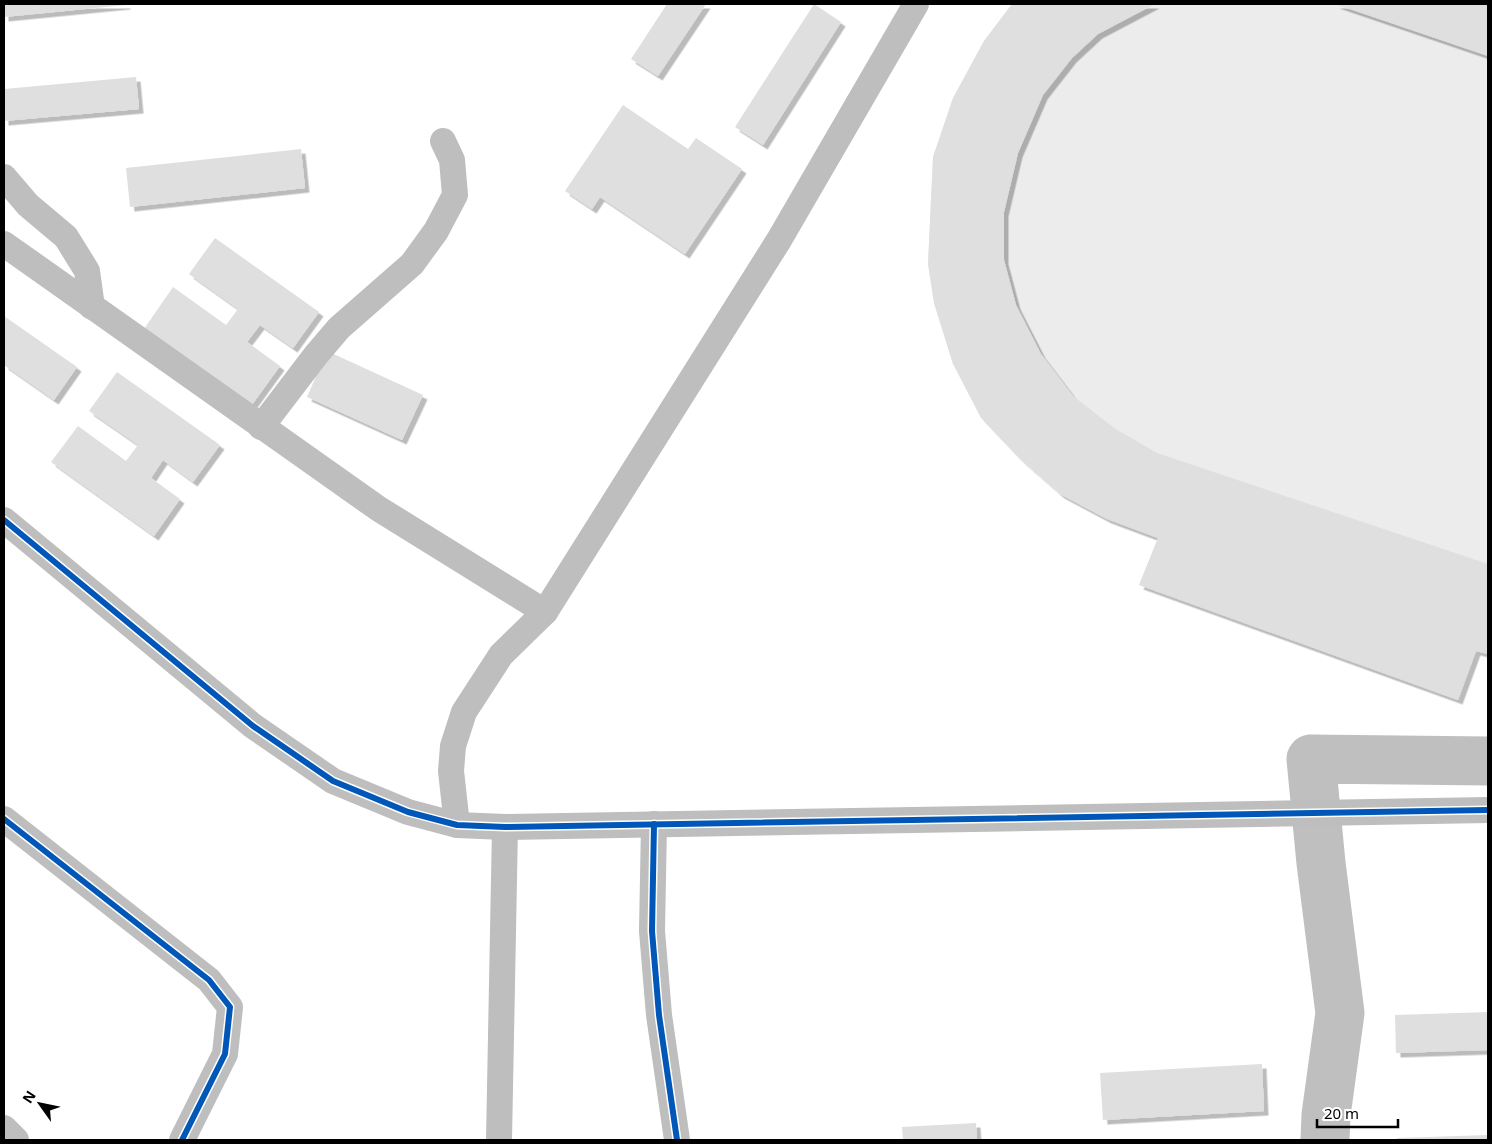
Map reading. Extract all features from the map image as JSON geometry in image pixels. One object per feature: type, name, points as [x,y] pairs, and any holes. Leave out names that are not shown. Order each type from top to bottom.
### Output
[{"type":"street","points":[[457,825],[451,771],[454,746],[464,712],[501,655],[545,612],[779,240],[916,4]]},
{"type":"street","points":[[261,427],[339,328],[412,264],[436,231],[454,195],[452,160],[443,141]]},
{"type":"street","points":[[4,177],[28,205],[66,237],[87,271],[92,307]]},
{"type":"street","points":[[4,244],[379,509],[545,612]]},
{"type":"street","points":[[4,520],[253,726],[333,781],[408,812],[457,825],[505,827],[1488,810]]},
{"type":"street","points":[[4,819],[209,980],[230,1007],[225,1054],[182,1140]]},
{"type":"street","points":[[654,824],[652,931],[659,1015],[677,1140]]},
{"type":"street","points":[[499,1140],[505,827]]},
{"type":"street","points":[[4,1128],[16,1140]]},
{"type":"shaded area","points":[[1012,4],[1488,4],[1488,654],[1476,651],[1458,700],[1139,585],[1158,538],[1107,519],[953,364],[934,303],[928,264],[933,157],[953,98],[984,41]]},
{"type":"building","points":[[4,4],[126,4],[126,5],[4,17]]},
{"type":"building","points":[[667,4],[706,4],[658,76],[631,59]]},
{"type":"building","points":[[814,4],[841,22],[763,145],[735,127]]},
{"type":"building","points":[[1012,4],[1155,4],[1098,34],[1072,58],[1043,95],[1018,153],[1004,212],[1004,260],[1016,305],[1041,354],[1073,396],[1114,428],[1157,453],[1488,564],[1488,654],[1476,651],[1458,700],[1139,585],[1158,538],[1107,519],[1060,494],[1019,458],[981,418],[953,364],[934,303],[928,264],[933,157],[953,98],[984,41]]},
{"type":"building","points":[[1335,4],[1488,4],[1488,56]]},
{"type":"building","points":[[136,77],[139,109],[4,121],[4,89]]},
{"type":"building","points":[[623,105],[688,149],[696,138],[742,169],[685,254],[600,197],[592,209],[565,191]]},
{"type":"building","points":[[301,149],[305,188],[130,207],[126,168]]},
{"type":"building","points":[[215,238],[319,312],[293,348],[260,325],[247,342],[280,366],[251,406],[144,329],[173,287],[226,325],[238,309],[189,274]]},
{"type":"building","points":[[4,316],[77,367],[54,400],[4,365]]},
{"type":"building","points":[[327,351],[423,395],[402,440],[307,397]]},
{"type":"building","points":[[117,372],[220,445],[193,482],[163,460],[151,478],[180,499],[154,536],[51,462],[78,426],[126,461],[138,445],[89,411]]},
{"type":"building","points":[[1488,1012],[1488,1050],[1396,1053],[1395,1015]]},
{"type":"building","points":[[1262,1064],[1264,1111],[1103,1120],[1100,1073]]},
{"type":"building","points":[[976,1123],[977,1140],[903,1140],[902,1127]]},
{"type":"building","points":[[1488,1135],[1488,1140],[1397,1140],[1397,1138]]},
{"type":"waterway","points":[[1325,1140],[1326,1115],[1340,1013],[1321,863],[1311,759],[1488,761]]},
{"type":"cycle path","points":[[4,520],[253,726],[333,781],[408,812],[457,825],[505,827],[1488,810]]},
{"type":"cycle path","points":[[4,819],[209,980],[230,1007],[225,1054],[182,1140]]},
{"type":"cycle path","points":[[654,824],[652,931],[659,1015],[677,1140]]}]
